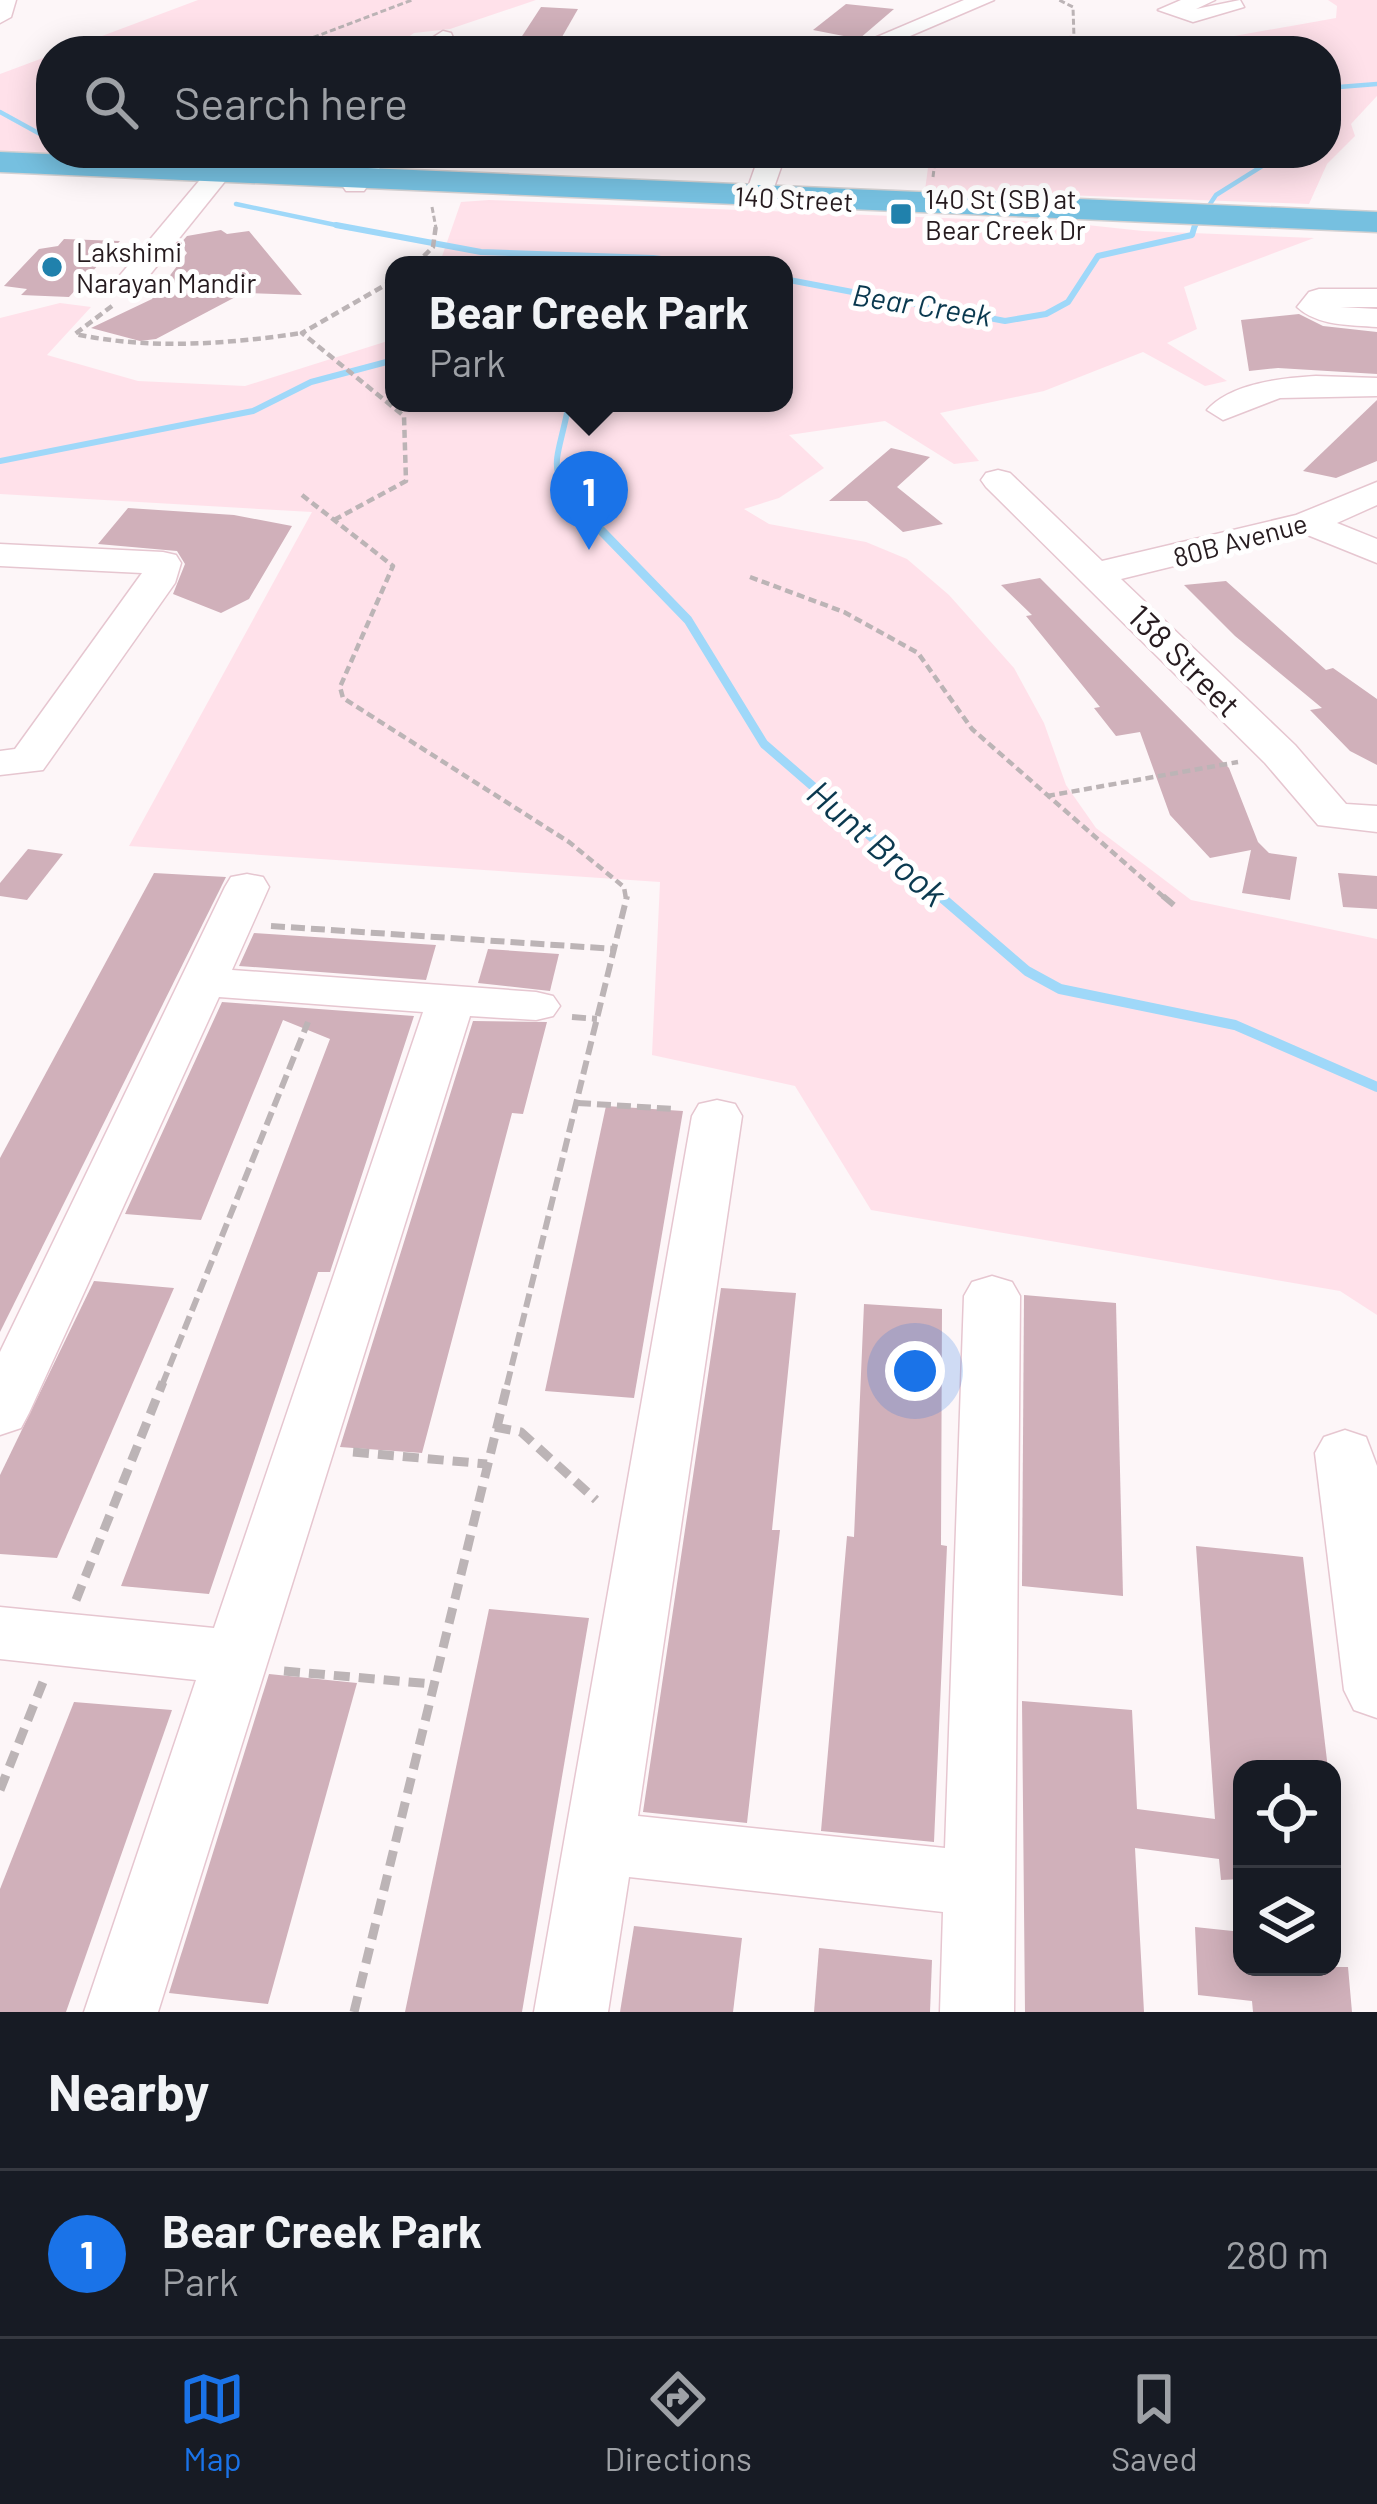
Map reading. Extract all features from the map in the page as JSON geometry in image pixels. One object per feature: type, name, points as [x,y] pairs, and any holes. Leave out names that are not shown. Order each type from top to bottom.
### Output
[{"type":"main road","name":"140 Street","points":[[0,162],[36,163]]},
{"type":"main road","name":"140 Street","points":[[218,168],[364,172],[538,193],[570,189],[1377,222]]},
{"type":"main road","name":"140 Street","points":[[0,171],[213,180],[364,172]]},
{"type":"street","points":[[0,17],[5,0]]},
{"type":"street","points":[[892,36],[983,0]]},
{"type":"street","points":[[1204,0],[1169,10],[1193,16],[1234,6],[1220,0]]},
{"type":"street","points":[[915,3],[958,9]]},
{"type":"street","points":[[758,196],[768,168]]},
{"type":"street","points":[[126,286],[213,180]]},
{"type":"street","points":[[1377,298],[1319,298],[1312,307],[1340,316],[1377,318]]},
{"type":"street","points":[[1223,410],[1258,391],[1319,385],[1377,387]]},
{"type":"street","name":"138 Street","points":[[998,480],[1099,573],[1280,754],[1333,816],[1377,819]]},
{"type":"street","name":"80B Avenue","points":[[1099,573],[1308,523],[1377,492]]},
{"type":"street","points":[[1308,523],[1377,552]]},
{"type":"street","points":[[0,555],[163,563],[157,583],[28,761],[0,763]]},
{"type":"street","points":[[0,1413],[203,982],[259,907]]},
{"type":"street","points":[[203,982],[536,1006]]},
{"type":"street","points":[[122,2012],[255,1664],[452,1000]]},
{"type":"street","points":[[572,2012],[707,1113]]},
{"type":"street","points":[[977,2012],[992,1296]]},
{"type":"street","points":[[1345,1453],[1377,1690]]},
{"type":"street","points":[[26,1647],[255,1664]]},
{"type":"street","points":[[598,1843],[981,1884]]},
{"type":"path","points":[[317,36],[412,0]]},
{"type":"path","points":[[1059,0],[1073,7],[1075,36]]},
{"type":"path","points":[[427,256],[439,232],[429,196]]},
{"type":"path","points":[[126,286],[132,294],[91,318],[75,334],[106,340],[235,343],[302,333],[385,285]]},
{"type":"path","points":[[302,333],[385,401]]},
{"type":"path","points":[[334,520],[406,481],[404,416],[399,412]]},
{"type":"path","points":[[302,495],[393,566],[340,687],[343,698],[568,842],[625,887],[615,949],[354,2012]]},
{"type":"path","points":[[750,578],[844,612],[918,652],[972,729],[1175,907]]},
{"type":"path","points":[[1047,796],[1250,760]]},
{"type":"path","points":[[259,907],[615,949]]},
{"type":"path","points":[[70,1615],[316,1002]]},
{"type":"path","points":[[577,1103],[707,1113]]},
{"type":"path","points":[[495,1427],[521,1432],[596,1500]]},
{"type":"path","points":[[346,1452],[487,1464]]},
{"type":"path","points":[[0,1790],[26,1647]]},
{"type":"path","points":[[255,1664],[434,1684]]},
{"type":"shaded area","points":[[198,0],[536,0],[450,29],[410,36],[102,36]]},
{"type":"shaded area","points":[[1328,0],[1377,0],[1377,96],[1351,124],[1355,136],[1341,150],[1341,36],[1234,36],[1336,18],[1337,6]]},
{"type":"shaded area","points":[[36,61],[36,154],[0,153],[0,74]]},
{"type":"shaded area","points":[[928,168],[1325,168],[1309,204],[925,190]]},
{"type":"shaded area","points":[[461,202],[1068,223],[1314,238],[1184,287],[1197,329],[1167,343],[1227,381],[1205,386],[1143,352],[1044,391],[940,413],[979,461],[954,464],[885,421],[789,435],[824,468],[779,498],[744,509],[769,524],[866,542],[907,559],[949,595],[1014,668],[1044,723],[1066,785],[1096,828],[1191,900],[1377,939],[1377,1315],[1340,1291],[871,1210],[795,1086],[652,1055],[660,882],[129,846],[312,512],[0,494],[0,318],[60,303],[91,307],[47,355],[138,381],[245,386],[385,342],[385,412],[793,412],[793,256],[442,256]]},
{"type":"building","points":[[846,4],[894,9],[862,36],[813,30]]},
{"type":"building","points":[[541,7],[578,9],[563,36],[522,36]]},
{"type":"building","points":[[221,230],[227,234],[249,231],[302,295],[243,293],[156,339],[140,341],[91,328],[152,299],[187,253],[180,244],[187,236]]},
{"type":"building","name":"Lakshimi Narayan Mandir","points":[[64,239],[120,241],[69,297],[21,295],[27,289],[4,286],[39,249],[58,246]]},
{"type":"building","points":[[1299,314],[1323,326],[1377,332],[1377,374],[1278,368],[1249,371],[1241,320]]},
{"type":"building","points":[[1377,400],[1377,461],[1336,478],[1303,471]]},
{"type":"building","points":[[891,448],[930,457],[897,487],[943,524],[903,532],[867,501],[829,501]]},
{"type":"building","points":[[128,508],[234,515],[292,526],[249,599],[221,613],[173,594],[185,564],[177,551],[98,544]]},
{"type":"building","points":[[1040,578],[1229,768],[1258,842],[1269,853],[1297,857],[1290,900],[1242,893],[1251,850],[1210,858],[1170,815],[1140,732],[1116,736],[1094,708],[1100,707],[1026,616],[1032,615],[1001,585]]},
{"type":"building","points":[[1226,581],[1326,670],[1333,668],[1377,699],[1377,765],[1350,751],[1310,710],[1322,708],[1235,636],[1184,585]]},
{"type":"building","points":[[28,849],[63,854],[27,900],[0,896],[0,883]]},
{"type":"building","points":[[154,873],[226,877],[0,1332],[0,1158]]},
{"type":"building","points":[[1338,873],[1377,876],[1377,909],[1343,907]]},
{"type":"building","points":[[254,933],[436,945],[426,980],[239,966]]},
{"type":"building","points":[[488,949],[559,954],[550,991],[478,983]]},
{"type":"building","points":[[222,1002],[414,1016],[330,1272],[318,1272],[209,1594],[121,1586],[330,1039],[283,1020],[201,1220],[125,1214]]},
{"type":"building","points":[[473,1021],[547,1022],[523,1114],[512,1113],[422,1453],[340,1447]]},
{"type":"building","points":[[606,1106],[683,1111],[634,1398],[545,1391]]},
{"type":"building","points":[[94,1281],[174,1288],[57,1558],[0,1554],[0,1475]]},
{"type":"building","points":[[721,1288],[796,1293],[772,1530],[780,1530],[747,1823],[643,1812]]},
{"type":"building","points":[[1024,1295],[1116,1303],[1123,1596],[1022,1586]]},
{"type":"building","points":[[864,1304],[942,1309],[941,1545],[947,1546],[934,1842],[821,1831],[847,1536],[854,1537]]},
{"type":"building","points":[[1196,1546],[1303,1557],[1327,1760],[1233,1760],[1233,1879],[1221,1880],[1219,1859],[1135,1848],[1144,2012],[1025,2012],[1022,1701],[1132,1710],[1137,1809],[1215,1819]]},
{"type":"building","points":[[489,1609],[589,1618],[522,2012],[405,2012]]},
{"type":"building","points":[[269,1674],[357,1683],[268,2004],[169,1993]]},
{"type":"building","points":[[74,1702],[172,1710],[66,2012],[0,2012],[0,1889]]},
{"type":"building","points":[[634,1926],[742,1938],[733,2012],[620,2012]]},
{"type":"building","points":[[1195,1927],[1233,1931],[1233,1976],[1341,1976],[1341,1967],[1348,1967],[1352,2012],[1253,2012],[1252,2001],[1198,1995]]},
{"type":"building","points":[[819,1948],[932,1960],[930,2012],[814,2012]]},
{"type":"waterway","name":"Bear Creek","points":[[1341,87],[1377,84]]},
{"type":"waterway","points":[[0,112],[36,132]]},
{"type":"waterway","name":"Bear Creek","points":[[1194,228],[1216,195],[1259,168]]},
{"type":"waterway","points":[[236,204],[350,228]]},
{"type":"waterway","points":[[336,225],[481,252],[596,256]]},
{"type":"waterway","name":"Bear Creek","points":[[793,281],[1005,321],[1046,314],[1068,302],[1098,256],[1192,235],[1194,228]]},
{"type":"waterway","name":"Bear Creek","points":[[0,461],[253,411],[311,382],[385,362]]},
{"type":"waterway","points":[[567,412],[558,455],[559,478],[592,521]]},
{"type":"waterway","name":"Hunt Brook","points":[[589,518],[688,620],[764,744],[943,899]]},
{"type":"waterway","name":"Hunt Brook","points":[[940,896],[1027,971],[1060,989],[1235,1025],[1377,1087]]},
{"type":"place","name":"140 St (SB) at Bear Creek Dr","points":[[901,214]]},
{"type":"place","name":"Lakshimi Narayan Mandir","points":[[52,267]]},
{"type":"place","name":"Bear Creek Park","points":[[589,550]]}]
